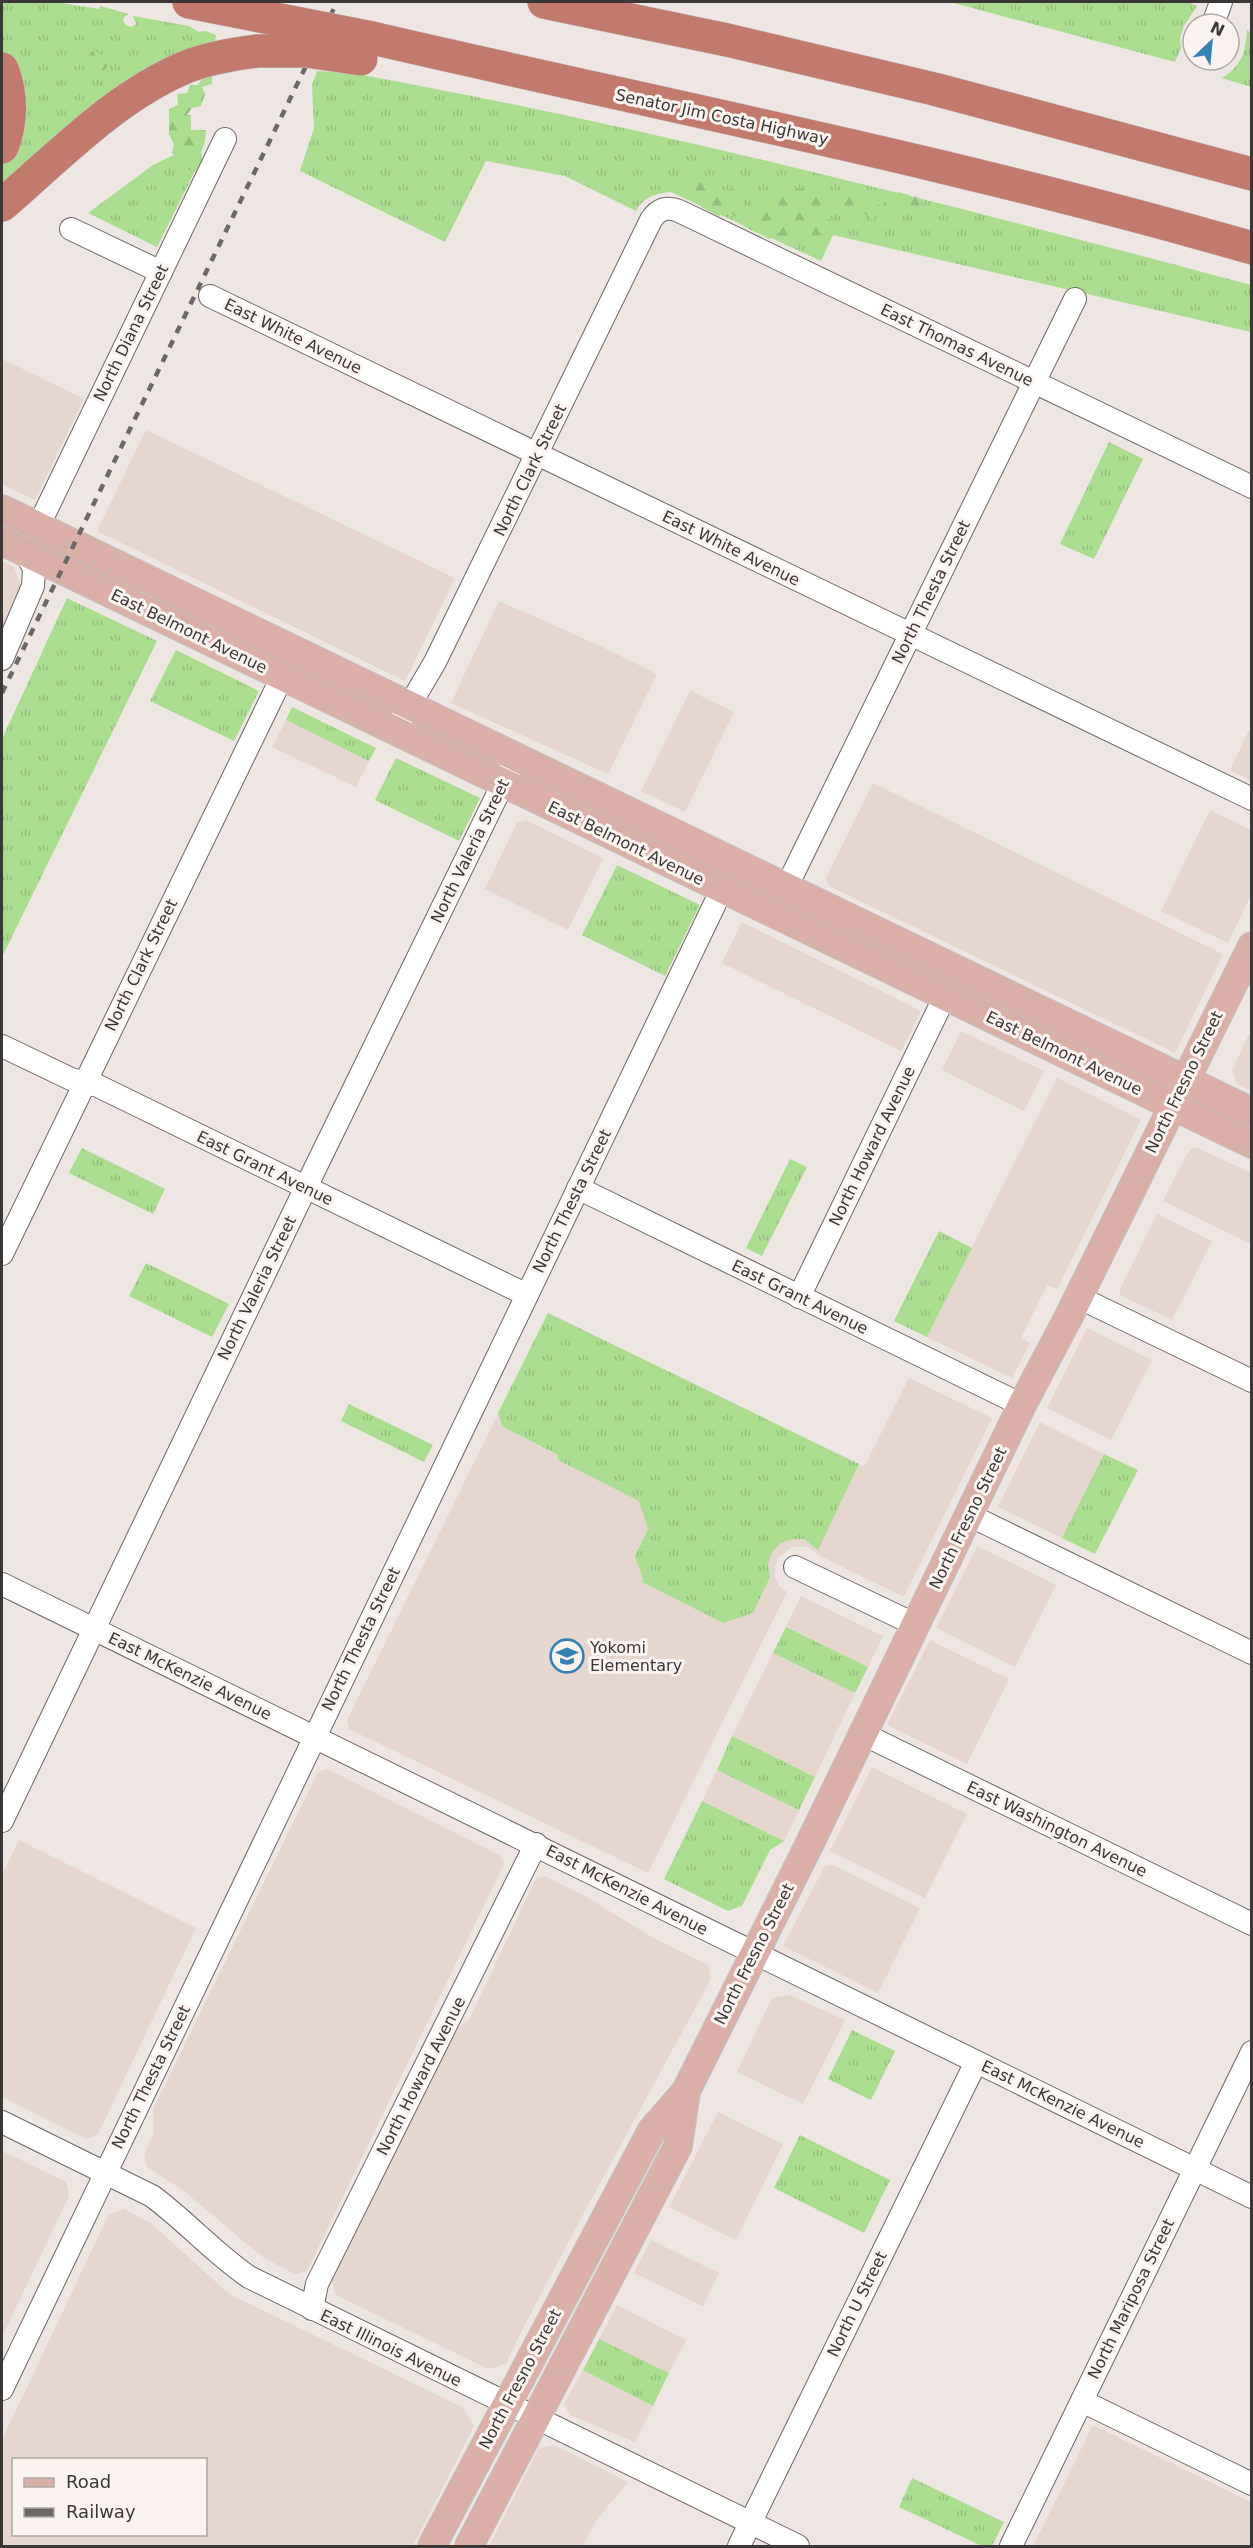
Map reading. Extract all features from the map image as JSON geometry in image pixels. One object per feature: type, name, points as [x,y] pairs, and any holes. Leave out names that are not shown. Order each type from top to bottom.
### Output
[{"type":"highway","name":"Senator Jim Costa Highway","points":[[189,2],[270,18],[367,49],[622,95],[930,162],[1139,215],[1251,248]]},
{"type":"highway","points":[[544,2],[727,40],[934,89],[1251,174]]},
{"type":"highway","points":[[2,205],[108,115],[164,77],[207,60],[258,51],[367,49]]},
{"type":"highway","points":[[2,69],[10,107],[9,125],[2,147]]},
{"type":"main road","name":"East Belmont Avenue","points":[[2,509],[1251,1112]]},
{"type":"main road","points":[[2,524],[29,535],[34,533],[38,527]]},
{"type":"main road","name":"East Belmont Avenue","points":[[13,546],[1251,1144]]},
{"type":"main road","name":"North Fresno Street","points":[[432,2547],[505,2404],[652,2130],[686,2091],[863,1734],[1022,1404],[1078,1297],[1251,946]]},
{"type":"main road","name":"North Fresno Street","points":[[469,2547],[678,2146],[686,2091]]},
{"type":"street","name":"North Diana Street","points":[[38,527],[225,139]]},
{"type":"street","name":"East Thomas Avenue","points":[[662,209],[671,208],[679,211],[1251,487]]},
{"type":"street","name":"North Clark Street","points":[[395,730],[411,706],[538,455],[651,220],[662,209]]},
{"type":"street","points":[[71,229],[160,272]]},
{"type":"street","name":"East White Avenue","points":[[210,296],[1251,799]]},
{"type":"street","name":"North Thesta Street","points":[[787,886],[1076,299]]},
{"type":"street","points":[[2,659],[31,595],[34,568],[13,546]]},
{"type":"street","name":"North Clark Street","points":[[2,1254],[282,676]]},
{"type":"street","name":"North Valeria Street","points":[[2,1821],[306,1187],[516,757]]},
{"type":"street","name":"North Thesta Street","points":[[2,2389],[722,889]]},
{"type":"street","name":"North Howard Avenue","points":[[799,1297],[945,996]]},
{"type":"street","name":"East Grant Avenue","points":[[2,1046],[71,1079],[98,1086],[527,1295]]},
{"type":"street","name":"East Grant Avenue","points":[[578,1188],[1022,1404]]},
{"type":"street","points":[[1078,1297],[1251,1381]]},
{"type":"street","points":[[969,1515],[1251,1653]]},
{"type":"street","points":[[795,1567],[916,1625]]},
{"type":"street","name":"East McKenzie Avenue","points":[[2,1584],[536,1844],[754,1954],[1251,2197]]},
{"type":"street","name":"East Washington Avenue","points":[[863,1734],[1251,1924]]},
{"type":"street","name":"North Howard Avenue","points":[[312,2309],[317,2284],[536,1844]]},
{"type":"street","name":"North Mariposa Street","points":[[1011,2547],[1251,2052]]},
{"type":"street","name":"North U Street","points":[[739,2547],[976,2062]]},
{"type":"street","name":"East Illinois Avenue","points":[[2,2122],[161,2202],[226,2261],[249,2277],[798,2547]]},
{"type":"street","points":[[1082,2401],[1251,2484]]},
{"type":"shaded area","points":[[2,359],[84,399],[35,500],[2,484]]},
{"type":"shaded area","points":[[146,430],[455,578],[405,681],[97,531]]},
{"type":"shaded area","points":[[2,561],[14,567],[21,587],[2,630]]},
{"type":"shaded area","points":[[499,601],[657,674],[608,774],[451,703]]},
{"type":"shaded area","points":[[690,691],[734,712],[685,812],[641,791]]},
{"type":"shaded area","points":[[286,720],[369,761],[356,787],[272,747]]},
{"type":"shaded area","points":[[1251,726],[1251,781],[1230,770]]},
{"type":"shaded area","points":[[873,783],[1223,954],[1175,1053],[829,886],[826,878]]},
{"type":"shaded area","points":[[1210,810],[1251,830],[1251,895],[1228,943],[1161,911]]},
{"type":"shaded area","points":[[526,820],[603,858],[568,930],[485,889],[517,823]]},
{"type":"shaded area","points":[[742,922],[921,1011],[901,1051],[722,963]]},
{"type":"shaded area","points":[[1251,1030],[1252,1091],[1237,1084],[1232,1070]]},
{"type":"shaded area","points":[[961,1031],[1044,1071],[1024,1111],[942,1070]]},
{"type":"shaded area","points":[[1057,1078],[1141,1120],[1057,1289],[1047,1285],[1021,1338],[1030,1343],[1012,1378],[927,1337]]},
{"type":"shaded area","points":[[1193,1148],[1198,1148],[1251,1173],[1251,1244],[1163,1201],[1187,1154]]},
{"type":"shaded area","points":[[1157,1214],[1212,1241],[1172,1320],[1120,1295],[1120,1289]]},
{"type":"shaded area","name":"Yokomi Elementary","points":[[548,1313],[864,1467],[909,1378],[992,1418],[904,1597],[822,1557],[808,1547],[792,1547],[778,1558],[775,1577],[779,1586],[787,1592],[648,1873],[349,1729],[347,1720]]},
{"type":"shaded area","points":[[1087,1328],[1152,1360],[1111,1440],[1047,1408]]},
{"type":"shaded area","points":[[1040,1422],[1104,1454],[1062,1538],[998,1507]]},
{"type":"shaded area","points":[[977,1546],[1056,1585],[1015,1667],[936,1628]]},
{"type":"shaded area","points":[[801,1596],[883,1636],[868,1667],[786,1627]]},
{"type":"shaded area","points":[[930,1640],[1009,1679],[967,1764],[887,1725]]},
{"type":"shaded area","points":[[773,1653],[855,1693],[815,1777],[732,1736]]},
{"type":"shaded area","points":[[872,1767],[967,1814],[925,1898],[830,1851]]},
{"type":"shaded area","points":[[327,1769],[501,1856],[504,1864],[307,2271],[295,2274],[264,2258],[184,2191],[147,2167],[144,2156],[154,2132],[153,2109],[318,1772]]},
{"type":"shaded area","points":[[717,1770],[799,1810],[784,1841],[702,1801]]},
{"type":"shaded area","points":[[19,1840],[196,1928],[98,2134],[86,2139],[2,2097],[2,1875]]},
{"type":"shaded area","points":[[833,1865],[920,1908],[878,1993],[783,1946],[825,1866]]},
{"type":"shaded area","points":[[544,1876],[585,1896],[650,1936],[708,1965],[711,1979],[579,2222],[506,2364],[488,2369],[336,2295],[332,2281],[453,2031],[469,2020],[536,1878]]},
{"type":"shaded area","points":[[789,1995],[845,2020],[803,2104],[737,2072],[772,1998]]},
{"type":"shaded area","points":[[718,2112],[783,2144],[736,2240],[669,2207]]},
{"type":"shaded area","points":[[2,2151],[66,2182],[69,2196],[2,2337]]},
{"type":"shaded area","points":[[124,2209],[151,2223],[229,2294],[462,2407],[474,2426],[413,2546],[2,2546],[2,2440],[109,2214]]},
{"type":"shaded area","points":[[651,2240],[719,2273],[703,2306],[634,2273]]},
{"type":"shaded area","points":[[617,2305],[686,2340],[669,2373],[599,2339]]},
{"type":"shaded area","points":[[583,2370],[653,2406],[635,2442],[570,2415],[564,2404]]},
{"type":"shaded area","points":[[1093,2425],[1251,2502],[1251,2546],[1033,2546]]},
{"type":"shaded area","points":[[554,2445],[628,2482],[595,2522],[583,2546],[489,2546],[539,2448]]},
{"type":"green space","points":[[2,2],[55,2],[99,9],[100,6],[129,14],[124,17],[123,21],[127,26],[132,27],[136,24],[133,16],[189,26],[199,32],[206,31],[216,35],[215,46],[160,64],[159,61],[157,65],[2,189],[2,165],[10,144],[5,59],[2,52]]},
{"type":"green space","points":[[950,2],[1188,2],[1197,6],[1193,12],[1181,12],[1181,48],[1175,62]]},
{"type":"green space","points":[[1247,30],[1251,33],[1251,87],[1222,78],[1229,72],[1241,72],[1241,58]]},
{"type":"green space","points":[[91,52],[102,55],[105,60],[107,66],[102,74],[91,68],[87,60]]},
{"type":"green space","points":[[317,71],[351,73],[691,143],[915,197],[1251,285],[1251,332],[833,235],[821,261],[671,192],[651,197],[642,202],[636,211],[565,176],[486,161],[445,242],[300,171],[314,128],[312,85]]},
{"type":"green space","points":[[205,74],[212,77],[212,84],[202,87],[205,94],[201,106],[192,108],[187,115],[191,115],[191,130],[206,130],[201,164],[194,173],[183,166],[172,152],[174,145],[169,134],[169,109],[178,105],[177,94],[187,93],[190,85],[198,85]]},
{"type":"green space","points":[[174,155],[183,166],[194,173],[157,247],[88,213],[153,165]]},
{"type":"green space","points":[[703,173],[705,177],[716,176],[722,192],[735,189],[736,194],[743,195],[745,207],[766,213],[768,209],[765,202],[771,194],[782,192],[789,196],[792,189],[804,188],[808,192],[816,185],[827,189],[833,197],[843,198],[850,193],[861,195],[867,206],[877,204],[883,207],[887,193],[893,195],[898,192],[909,195],[910,199],[916,196],[921,201],[917,208],[903,203],[900,213],[891,215],[889,210],[884,213],[887,217],[881,218],[876,214],[871,220],[864,213],[861,219],[851,224],[845,221],[836,207],[831,213],[818,211],[818,219],[825,223],[829,219],[834,222],[834,229],[830,231],[825,229],[817,240],[810,234],[802,236],[795,248],[780,242],[775,224],[770,224],[774,233],[770,239],[745,227],[738,217],[724,212],[718,216],[701,207],[692,193],[683,190],[683,187],[688,184],[686,178],[693,174]]},
{"type":"green space","points":[[1109,442],[1143,459],[1094,559],[1060,544]]},
{"type":"green space","points":[[67,598],[157,641],[2,957],[2,739]]},
{"type":"green space","points":[[176,650],[259,691],[234,741],[150,701]]},
{"type":"green space","points":[[292,707],[376,748],[369,761],[286,720]]},
{"type":"green space","points":[[396,758],[480,798],[459,841],[375,800]]},
{"type":"green space","points":[[617,865],[700,905],[665,976],[582,935]]},
{"type":"green space","points":[[82,1148],[165,1189],[153,1214],[69,1173]]},
{"type":"green space","points":[[790,1159],[807,1167],[762,1256],[746,1248]]},
{"type":"green space","points":[[939,1231],[972,1248],[927,1337],[894,1321]]},
{"type":"green space","points":[[146,1263],[229,1304],[212,1337],[129,1296]]},
{"type":"green space","points":[[548,1313],[859,1464],[818,1550],[804,1539],[792,1539],[781,1543],[772,1552],[768,1564],[770,1577],[753,1613],[723,1623],[642,1582],[635,1556],[648,1529],[639,1501],[558,1460],[557,1454],[503,1427],[498,1413]]},
{"type":"green space","points":[[349,1404],[433,1445],[424,1462],[341,1421]]},
{"type":"green space","points":[[1104,1454],[1138,1470],[1095,1554],[1062,1538]]},
{"type":"green space","points":[[786,1627],[868,1667],[855,1693],[773,1653]]},
{"type":"green space","points":[[732,1736],[815,1777],[799,1810],[717,1770]]},
{"type":"green space","points":[[702,1801],[784,1841],[770,1850],[742,1906],[728,1911],[664,1879]]},
{"type":"green space","points":[[852,2030],[895,2051],[871,2100],[828,2079]]},
{"type":"green space","points":[[800,2135],[890,2180],[864,2233],[774,2188]]},
{"type":"green space","points":[[599,2339],[669,2373],[653,2406],[583,2370]]},
{"type":"green space","points":[[912,2478],[1004,2522],[992,2546],[982,2546],[899,2507]]},
{"type":"railway","points":[[2,693],[337,2]]},
{"type":"place","name":"Yokomi Elementary","points":[[567,1656]]}]
